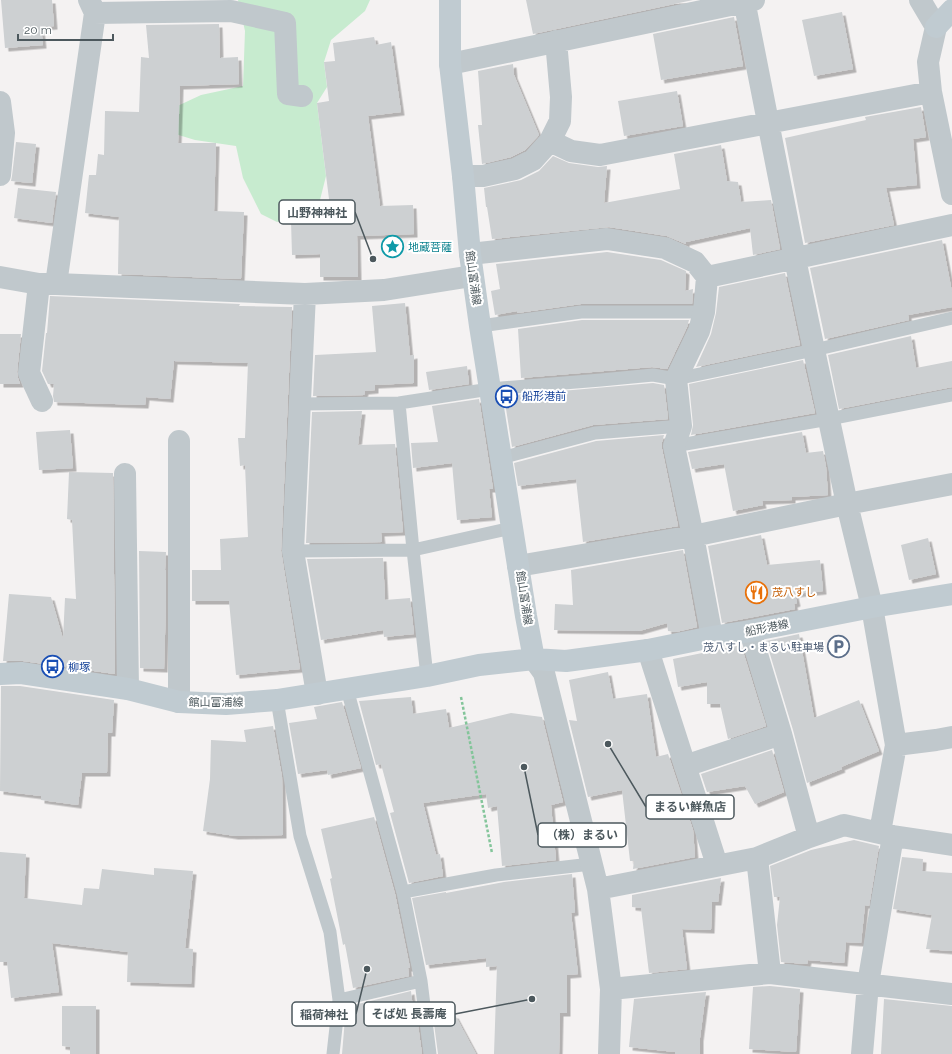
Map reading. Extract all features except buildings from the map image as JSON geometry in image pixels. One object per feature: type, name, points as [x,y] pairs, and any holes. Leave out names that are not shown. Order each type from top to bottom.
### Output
[{"type":"main road","name":"館山富浦線","points":[[0,674],[21,673],[128,688],[179,702],[226,704],[278,700],[427,676],[478,665],[534,659],[472,276],[450,64],[450,0]]},
{"type":"main road","points":[[936,27],[952,10]]},
{"type":"main road","name":"船形港線","points":[[534,659],[566,661],[648,650],[872,607],[952,594]]},
{"type":"street","points":[[450,64],[748,0],[768,123],[847,504],[872,607],[896,745],[868,984],[862,1054]]},
{"type":"street","points":[[920,0],[936,27],[928,62],[931,92],[952,194]]},
{"type":"street","points":[[42,401],[29,373],[48,284],[92,6],[230,6],[285,23],[288,94],[302,96]]},
{"type":"street","points":[[462,176],[483,176],[515,169],[533,160],[550,141],[560,121],[561,97],[556,41]]},
{"type":"street","points":[[550,141],[571,150],[600,155],[931,92]]},
{"type":"street","points":[[0,102],[4,133],[0,175]]},
{"type":"street","points":[[707,277],[952,225]]},
{"type":"street","points":[[470,254],[607,239],[665,248],[695,262],[707,277],[704,312],[700,331],[676,379],[681,426],[674,446],[712,637]]},
{"type":"street","points":[[0,277],[48,284],[305,294],[384,290],[472,276]]},
{"type":"street","points":[[305,294],[293,551],[317,694]]},
{"type":"street","points":[[179,441],[179,702]]},
{"type":"street","points":[[125,474],[128,688]]},
{"type":"street","points":[[518,566],[693,536],[952,484]]},
{"type":"street","points":[[750,631],[781,734],[809,837]]},
{"type":"street","points":[[648,650],[717,866]]},
{"type":"street","points":[[534,659],[544,674],[598,889],[611,989],[609,1054]]},
{"type":"street","points":[[685,766],[781,734]]},
{"type":"street","points":[[896,745],[952,737]]},
{"type":"street","points":[[598,889],[757,858],[844,825],[886,834],[952,844]]},
{"type":"street","points":[[757,858],[770,973]]},
{"type":"street","points":[[611,989],[770,973],[952,994]]},
{"type":"lane","points":[[480,326],[581,312],[704,312]]},
{"type":"lane","points":[[300,404],[399,403],[490,389],[653,375],[676,379],[814,350],[952,318]]},
{"type":"lane","points":[[674,446],[829,419],[952,395]]},
{"type":"lane","points":[[399,403],[427,676]]},
{"type":"lane","points":[[501,458],[595,433],[681,426]]},
{"type":"lane","points":[[293,551],[413,550],[512,528]]},
{"type":"lane","points":[[347,688],[403,892],[421,981],[430,1054]]},
{"type":"lane","points":[[278,700],[300,836],[330,932],[338,1000],[333,1054]]},
{"type":"lane","points":[[403,892],[496,875],[591,864]]},
{"type":"lane","points":[[338,1000],[421,981]]},
{"type":"path","points":[[456,670],[496,875]]},
{"type":"green space","points":[[238,0],[370,0],[365,11],[331,40],[324,62],[327,87],[317,103],[326,176],[320,200],[305,214],[277,222],[261,214],[243,178],[236,146],[195,140],[172,133],[171,109],[201,95],[243,86],[245,31]]},
{"type":"place","name":"地蔵菩薩","points":[[392,247]]},
{"type":"place","name":"山野神神社","points":[[373,259]]},
{"type":"place","name":"船形港前","points":[[506,396]]},
{"type":"place","name":"茂八すし","points":[[756,592]]},
{"type":"place","name":"茂八すし・まるい駐車場","points":[[839,647]]},
{"type":"place","name":"柳塚","points":[[53,667]]},
{"type":"place","name":"まるい鮮魚店","points":[[608,744]]},
{"type":"place","name":"（株）まるい","points":[[524,767]]},
{"type":"place","name":"稲荷神社","points":[[367,969]]},
{"type":"place","name":"そば処 長壽庵","points":[[532,999]]}]
